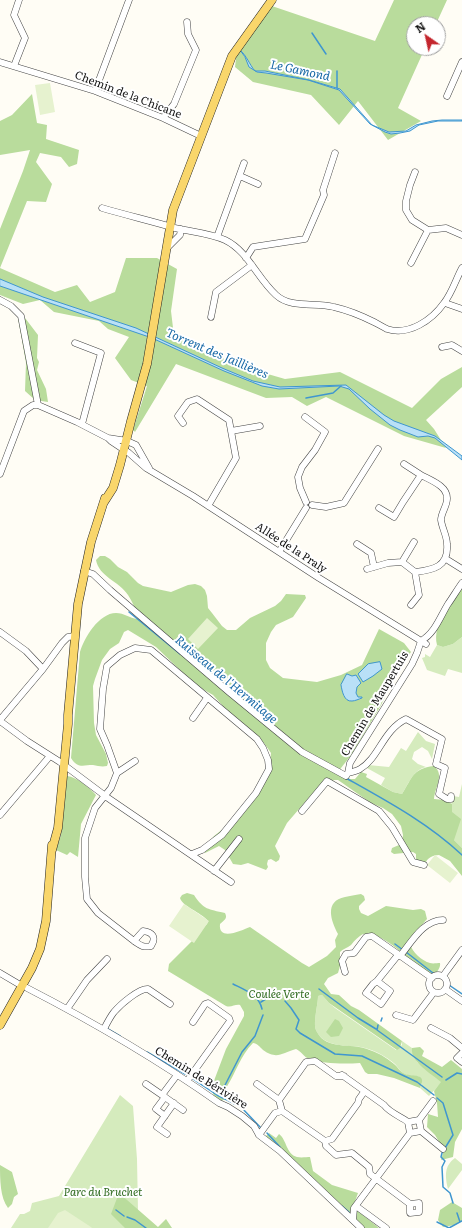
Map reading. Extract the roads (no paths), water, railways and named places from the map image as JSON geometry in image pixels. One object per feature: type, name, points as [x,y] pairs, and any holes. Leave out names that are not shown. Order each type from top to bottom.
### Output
[{"type":"main road","points":[[0,1025],[24,987],[40,949],[46,921],[52,850],[51,843],[62,764],[65,723],[68,715],[78,604],[91,542],[124,445],[146,370],[165,250],[173,210],[232,56],[272,0]]},
{"type":"street","points":[[14,66],[25,38],[14,15],[20,0]]},
{"type":"street","points":[[95,91],[129,0]]},
{"type":"street","points":[[163,118],[174,104],[196,50],[188,34],[187,22]]},
{"type":"street","name":"Chemin de la Chicane","points":[[0,62],[95,91],[163,118],[201,136]]},
{"type":"street","points":[[447,96],[462,62]]},
{"type":"street","points":[[246,258],[253,247],[305,239],[324,194],[323,190],[335,153]]},
{"type":"street","points":[[217,237],[244,163]]},
{"type":"street","points":[[415,172],[406,201],[406,210],[412,220],[428,230],[446,228],[462,235]]},
{"type":"street","points":[[240,176],[258,184]]},
{"type":"street","points":[[102,208],[217,237],[234,245],[240,250],[276,296],[293,303],[320,304],[334,307],[373,321],[388,329],[402,330],[416,327],[432,317],[445,303],[462,268]]},
{"type":"street","points":[[165,250],[180,235],[181,229]]},
{"type":"street","points":[[410,263],[428,230]]},
{"type":"street","points":[[211,317],[216,292],[252,265]]},
{"type":"street","points":[[0,300],[11,306],[21,316],[38,405]]},
{"type":"street","points":[[445,303],[462,309]]},
{"type":"street","points":[[75,343],[101,352],[82,424]]},
{"type":"street","points":[[442,347],[452,346],[462,352]]},
{"type":"street","points":[[183,423],[178,416],[188,402],[197,400],[229,420],[236,458],[208,506]]},
{"type":"street","points":[[0,474],[24,410],[34,405],[38,405],[82,424],[108,438],[110,441],[124,445]]},
{"type":"street","points":[[305,417],[325,432],[315,450],[302,467],[298,477],[300,488],[308,505]]},
{"type":"street","points":[[231,431],[260,426]]},
{"type":"street","name":"Allée de la Praly","points":[[124,445],[136,445],[152,471]]},
{"type":"street","name":"Allée de la Praly","points":[[124,445],[141,464],[423,643]]},
{"type":"street","points":[[308,505],[326,507],[344,503],[378,449]]},
{"type":"street","points":[[135,458],[140,456],[140,453]]},
{"type":"street","points":[[404,464],[439,485],[445,491],[447,499],[441,520],[448,545],[446,559],[441,565],[415,572]]},
{"type":"street","points":[[379,508],[394,517],[421,475]]},
{"type":"street","points":[[279,552],[308,505]]},
{"type":"street","points":[[402,562],[414,542]]},
{"type":"street","points":[[357,544],[371,553],[374,567]]},
{"type":"street","points":[[446,559],[462,569]]},
{"type":"street","points":[[367,569],[388,563],[402,562],[415,572],[419,595],[411,605]]},
{"type":"street","points":[[84,571],[93,574],[229,692],[302,752],[347,774],[360,769],[370,760],[386,736],[399,722],[406,719],[442,739],[436,764],[445,768],[439,794],[446,799],[451,799],[451,796]]},
{"type":"street","name":"Chemin de Maupertuis","points":[[347,774],[350,763],[412,664],[426,638],[434,629],[462,583]]},
{"type":"street","points":[[0,632],[26,651],[43,669]]},
{"type":"street","points":[[75,636],[68,637],[62,643],[43,669],[0,721],[105,796],[231,882]]},
{"type":"street","points":[[117,773],[108,745],[100,729],[103,689],[108,666],[120,655],[135,648],[150,650],[257,739],[268,760],[269,769],[256,793],[222,835],[202,850],[192,854]]},
{"type":"street","points":[[193,718],[208,698]]},
{"type":"street","points":[[0,815],[50,756]]},
{"type":"street","points":[[134,940],[98,913],[87,899],[85,878],[85,838],[95,808],[111,788],[117,773],[135,761]]},
{"type":"street","points":[[302,811],[327,781],[379,811],[392,827],[413,862],[424,865]]},
{"type":"street","points":[[214,871],[239,839]]},
{"type":"street","points":[[377,981],[426,926],[436,920],[443,920]]},
{"type":"street","points":[[345,972],[342,961],[346,954],[354,953],[366,937],[372,936],[432,978]]},
{"type":"street","points":[[443,976],[462,950]]},
{"type":"street","points":[[67,1009],[87,980],[107,959]]},
{"type":"street","name":"Chemin de Bérivière","points":[[0,973],[104,1028],[219,1103],[242,1116],[254,1126],[259,1135],[280,1151],[361,1228]]},
{"type":"street","points":[[434,992],[429,985],[432,978],[438,975],[443,976]]},
{"type":"street","points":[[434,992],[441,992],[445,989],[447,983],[443,976]]},
{"type":"street","points":[[104,1028],[114,1013],[129,998],[145,988],[170,1004]]},
{"type":"street","points":[[445,989],[462,1001]]},
{"type":"street","points":[[396,1015],[413,1020],[434,992]]},
{"type":"street","points":[[187,1081],[230,1021],[229,1018],[208,1003],[205,1004],[193,1022]]},
{"type":"street","points":[[431,1028],[450,1038],[462,1048]]},
{"type":"street","points":[[462,1053],[457,1058],[462,1062]]},
{"type":"street","points":[[279,1100],[306,1062],[315,1061],[336,1076],[344,1076]]},
{"type":"street","points":[[337,1072],[384,1105],[392,1107],[398,1115],[408,1122],[410,1133]]},
{"type":"street","points":[[165,1116],[156,1109],[177,1075]]},
{"type":"street","points":[[146,1084],[183,1110]]},
{"type":"street","points":[[256,1084],[279,1100],[282,1111],[325,1141],[326,1146],[336,1155],[352,1153],[369,1167],[370,1174],[410,1204]]},
{"type":"street","points":[[325,1141],[332,1139],[358,1103],[364,1092]]},
{"type":"street","points":[[408,1122],[419,1120],[433,1101]]},
{"type":"street","points":[[167,1134],[158,1127],[174,1103]]},
{"type":"street","points":[[259,1135],[275,1113],[282,1111]]},
{"type":"street","points":[[419,1120],[421,1131],[443,1149]]},
{"type":"street","points":[[353,1220],[356,1206],[410,1133],[421,1131]]},
{"type":"street","points":[[356,1206],[386,1228]]},
{"type":"water","points":[[240,50],[244,55],[255,71],[249,67]]},
{"type":"water","points":[[255,71],[265,71],[309,80],[340,89],[372,125],[389,132],[406,131],[416,125],[432,121],[462,120],[462,121],[438,121],[419,125],[410,131],[391,134],[385,132],[370,124],[339,90],[308,80]]},
{"type":"water","points":[[0,279],[43,297],[136,328],[253,381],[280,387],[346,385],[394,421],[435,436],[462,456],[462,460],[435,438],[428,436],[418,437],[390,425],[349,389],[339,386],[279,389],[262,386],[224,371],[152,338],[0,286]]},
{"type":"water","points":[[380,662],[382,669],[363,682],[358,674],[368,664]]},
{"type":"water","points":[[347,674],[352,676],[356,675],[361,683],[357,687],[356,693],[358,697],[362,698],[349,701],[345,698],[341,685]]},
{"type":"waterway","points":[[312,33],[326,54]]},
{"type":"waterway","points":[[337,71],[337,88]]},
{"type":"waterway","points":[[306,398],[333,393],[341,386]]},
{"type":"waterway","name":"Ruisseau de l'Hermitage","points":[[129,612],[180,654]]},
{"type":"waterway","name":"Ruisseau de l'Hermitage","points":[[346,778],[392,804],[421,823],[449,843],[462,855]]},
{"type":"waterway","points":[[395,944],[403,950]]},
{"type":"waterway","points":[[406,952],[433,973]]},
{"type":"waterway","points":[[233,984],[255,997],[262,1009]]},
{"type":"waterway","points":[[449,985],[462,994]]},
{"type":"waterway","points":[[319,989],[358,1018],[376,1029]]},
{"type":"waterway","points":[[261,1002],[276,995],[281,998]]},
{"type":"waterway","points":[[285,1001],[299,1020],[296,1029],[300,1033],[335,1054],[362,1056],[417,1082],[434,1095]]},
{"type":"waterway","points":[[234,1104],[222,1093],[222,1091],[242,1052],[255,1036],[263,1015]]},
{"type":"waterway","points":[[378,1025],[377,1030],[442,1077]]},
{"type":"waterway","points":[[108,1029],[120,1036]]},
{"type":"waterway","points":[[147,1052],[185,1074]]},
{"type":"waterway","points":[[446,1080],[457,1073],[462,1074]]},
{"type":"waterway","points":[[193,1079],[217,1095],[241,1107],[261,1128]]},
{"type":"waterway","points":[[437,1098],[443,1103],[453,1135],[441,1157],[445,1161],[442,1167],[443,1187],[450,1193],[453,1203]]},
{"type":"waterway","points":[[267,1133],[280,1147]]},
{"type":"waterway","points":[[342,1206],[349,1212]]},
{"type":"waterway","points":[[116,1210],[124,1216]]},
{"type":"waterway","points":[[457,1213],[460,1222]]},
{"type":"waterway","points":[[127,1217],[135,1220],[146,1228]]},
{"type":"waterway","points":[[437,1222],[449,1228],[462,1221]]},
{"type":"water label","name":"Le Gamond","points":[[300,71]]},
{"type":"water label","name":"Torrent des Jaillières","points":[[217,354]]},
{"type":"park label","name":"Coulée Verte","points":[[279,995]]},
{"type":"park label","name":"Parc du Bruchet","points":[[103,1193]]}]
